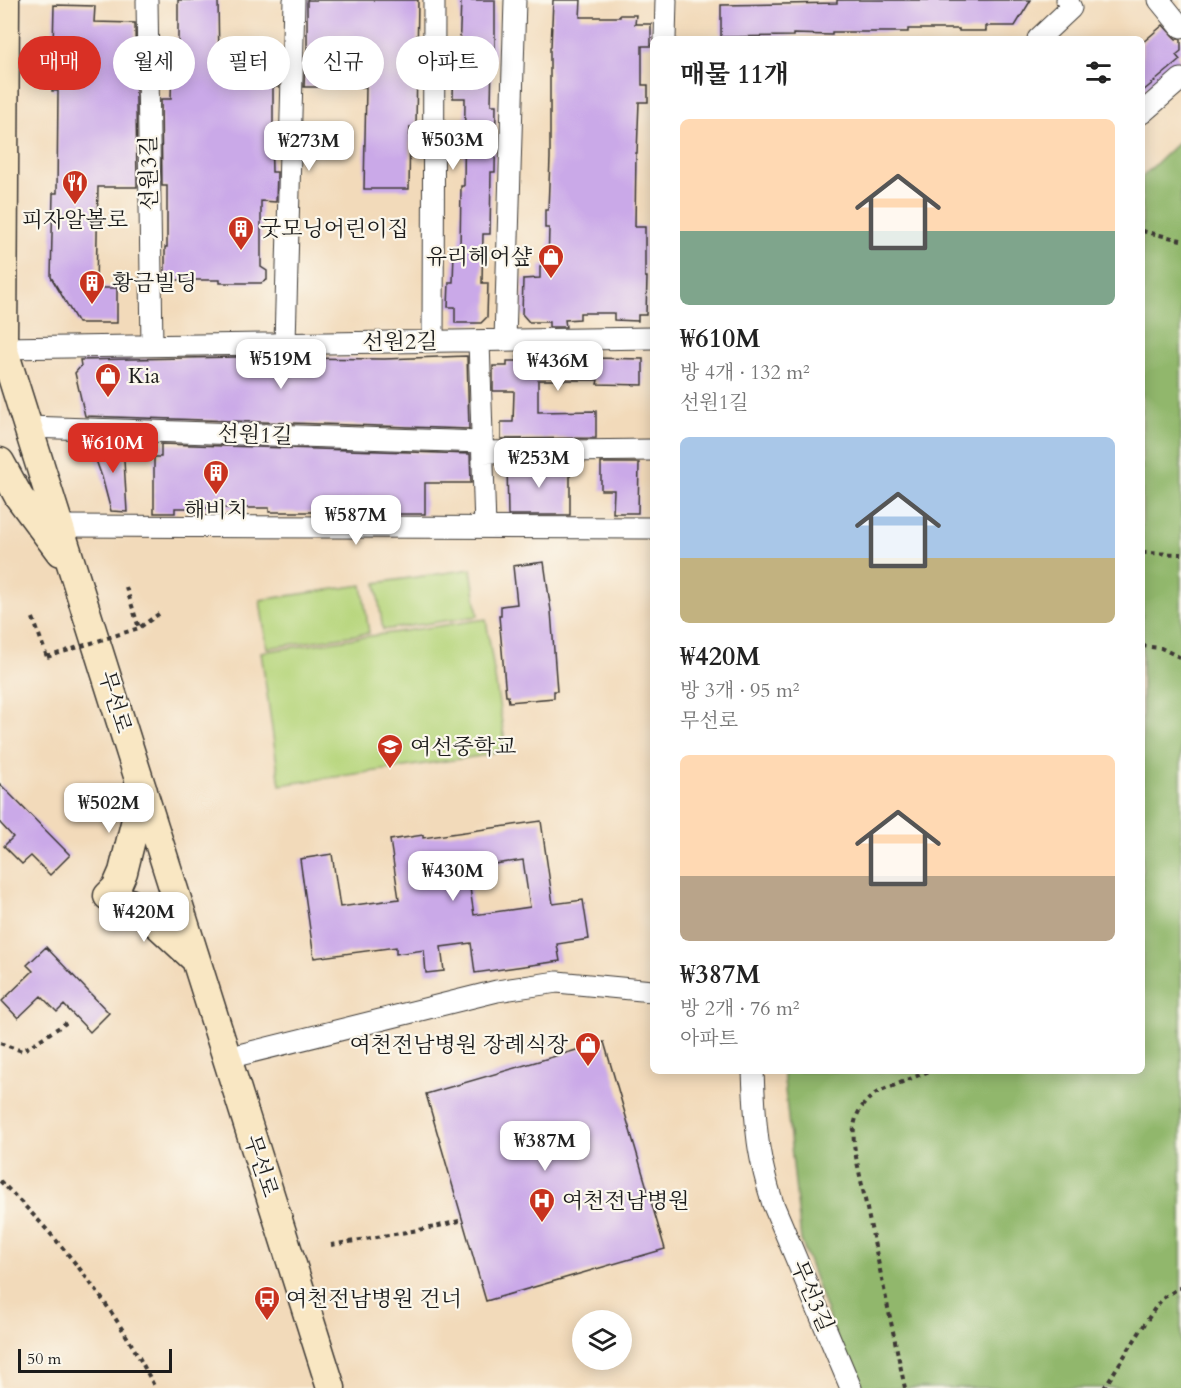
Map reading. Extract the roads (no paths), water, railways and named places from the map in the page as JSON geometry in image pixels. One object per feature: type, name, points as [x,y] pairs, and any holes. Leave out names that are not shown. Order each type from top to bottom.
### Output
[{"type":"street","name":"무선로","points":[[5,0],[2,348],[331,1388]]},
{"type":"street","name":"선원3길","points":[[147,0],[152,345]]},
{"type":"street","points":[[285,343],[294,0]]},
{"type":"street","points":[[433,341],[434,0]]},
{"type":"street","points":[[505,340],[515,0]]},
{"type":"street","points":[[665,36],[666,0]]},
{"type":"street","points":[[1159,0],[1181,27]]},
{"type":"street","points":[[1041,36],[1073,3]]},
{"type":"street","points":[[1145,110],[1181,79]]},
{"type":"street","name":"선원2길","points":[[2,348],[650,338]]},
{"type":"street","points":[[479,340],[485,527]]},
{"type":"street","name":"선원1길","points":[[28,427],[482,447],[650,450]]},
{"type":"street","points":[[0,462],[19,497],[74,571]]},
{"type":"street","points":[[59,526],[650,528]]},
{"type":"street","points":[[143,791],[123,873],[116,888],[108,896],[141,909],[197,961]]},
{"type":"street","points":[[227,1058],[497,991],[557,982],[650,991]]},
{"type":"street","name":"무선3길","points":[[753,1074],[759,1149],[773,1204],[850,1388]]},
{"type":"place","name":"피자알볼로","points":[[75,206]]},
{"type":"place","name":"굿모닝어린이집","points":[[241,252]]},
{"type":"place","name":"유리헤어샾","points":[[551,280]]},
{"type":"place","name":"황금빌딩","points":[[92,306]]},
{"type":"place","name":"Kia","points":[[108,399]]},
{"type":"place","name":"해비치","points":[[216,496]]},
{"type":"place","name":"여선중학교","points":[[390,770]]},
{"type":"place","name":"여천전남병원 장례식장","points":[[588,1068]]},
{"type":"place","name":"여천전남병원","points":[[542,1224]]},
{"type":"place","name":"여천전남병원 건너","points":[[267,1322]]}]
